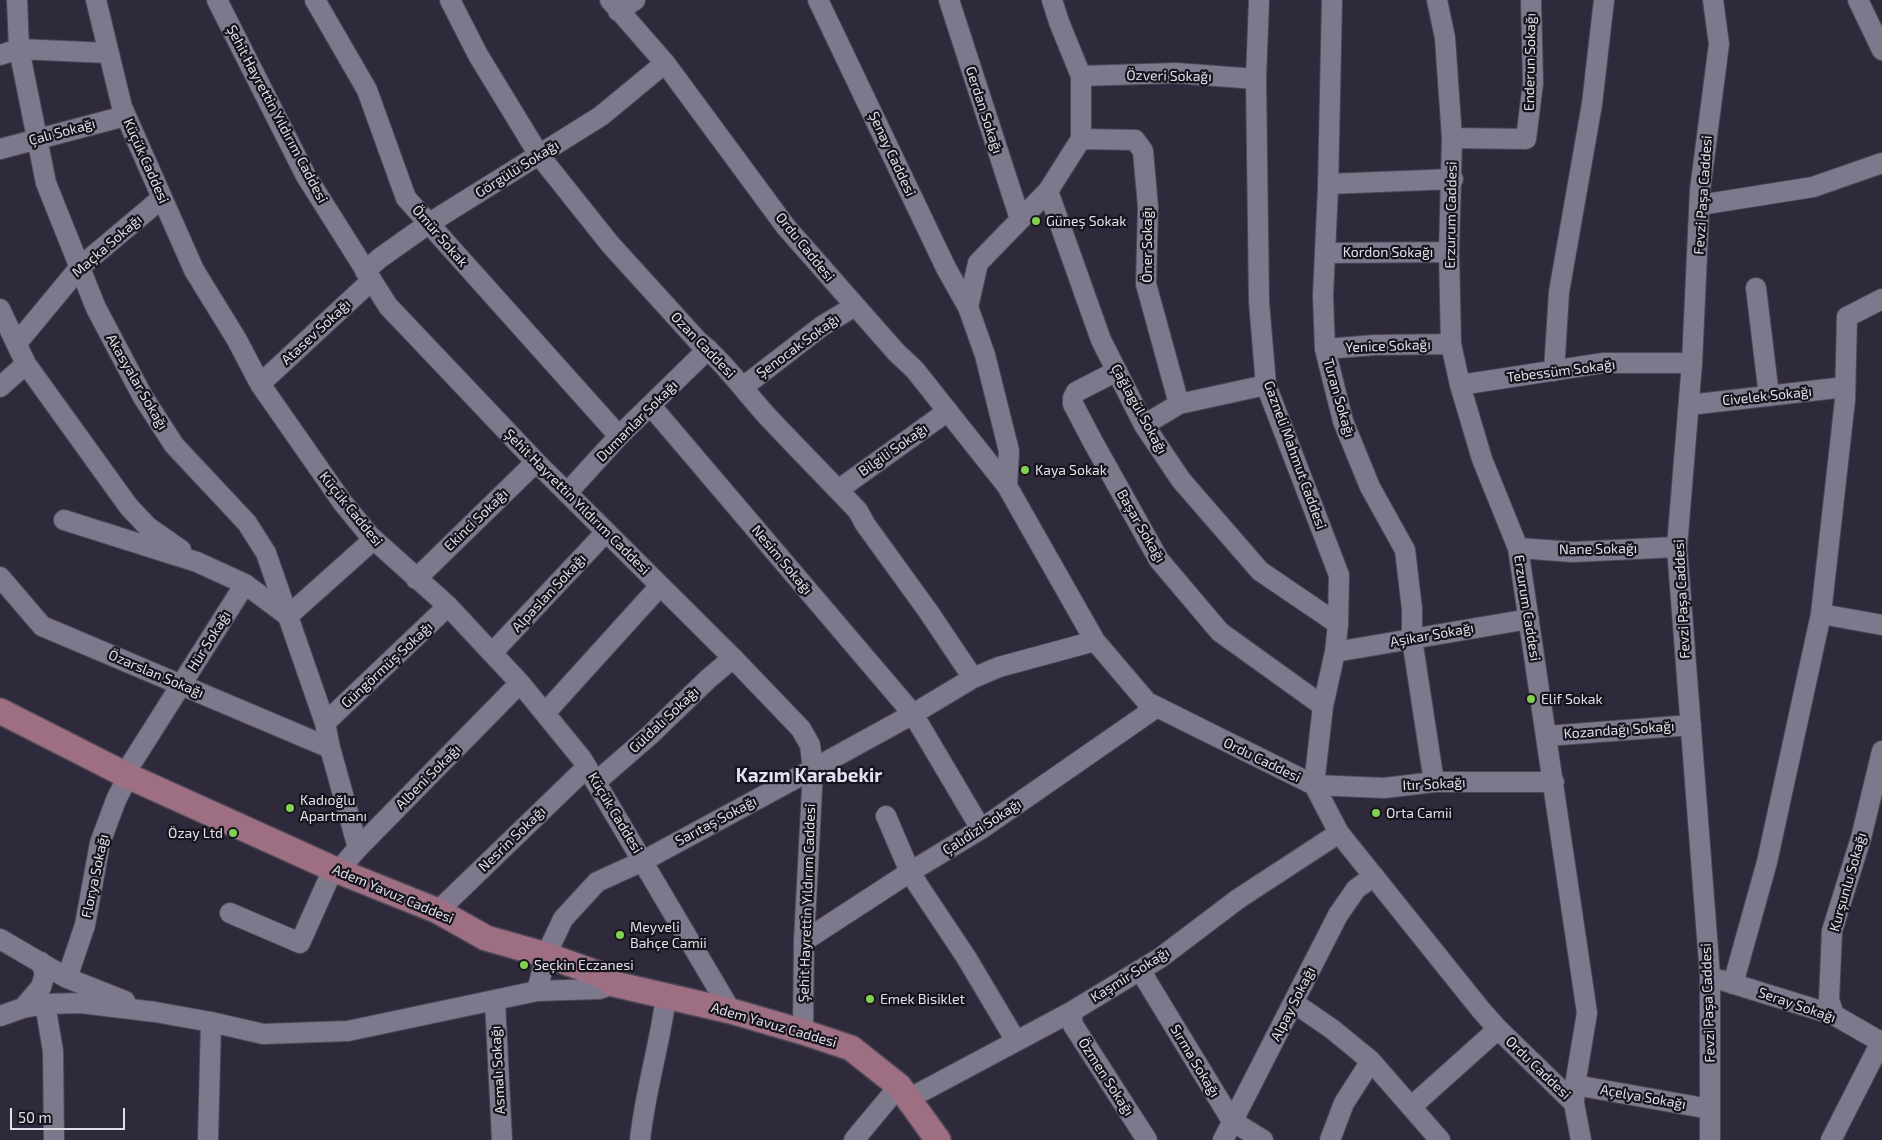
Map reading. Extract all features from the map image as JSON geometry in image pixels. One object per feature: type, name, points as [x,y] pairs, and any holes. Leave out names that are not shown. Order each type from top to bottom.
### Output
[{"type":"main road","name":"Adem Yavuz Caddesi","points":[[0,711],[126,776],[336,870],[438,911],[486,938],[546,955],[599,974],[614,984],[731,1011],[851,1048],[904,1092],[938,1140]]},
{"type":"street","name":"Akasyalar Sokağı","points":[[17,0],[19,49],[46,183],[96,308],[142,396],[174,445],[247,524],[266,552],[325,723],[330,748],[358,848]]},
{"type":"street","name":"Küçük Caddesi","points":[[96,0],[125,116],[194,270],[237,340],[260,384],[343,502],[374,540],[448,606],[520,683],[582,759],[731,1011]]},
{"type":"street","name":"Şehit Hayrettin Yıldırım Caddesi","points":[[218,0],[306,176],[388,306],[536,462],[733,658],[800,729],[810,746],[813,769],[804,941],[803,1032]]},
{"type":"street","name":"Ömür Sokak","points":[[315,0],[367,90],[406,198],[619,436]]},
{"type":"street","name":"Ozan Caddesi","points":[[450,0],[478,55],[539,155],[610,244],[698,341],[708,349],[743,387],[766,415],[858,511],[864,524],[928,611],[973,678]]},
{"type":"street","points":[[614,5],[635,0]]},
{"type":"street","name":"Şenay Caddesi","points":[[818,0],[946,268],[968,307]]},
{"type":"street","name":"Gerdan Sokağı","points":[[949,0],[1020,219]]},
{"type":"street","points":[[1007,486],[1009,451],[985,355],[968,307],[978,263],[1048,191],[1081,139],[1081,76],[1052,0]]},
{"type":"street","name":"Gazneli Mahmut Caddesi","points":[[1259,0],[1256,79],[1259,302],[1266,384],[1339,575],[1338,624],[1335,652],[1323,706],[1314,785]]},
{"type":"street","name":"Turan Sokağı","points":[[1332,0],[1326,253],[1323,296],[1325,349],[1343,421],[1370,487],[1405,550],[1412,609],[1412,639],[1434,782]]},
{"type":"street","name":"Erzurum Caddesi","points":[[1436,0],[1445,38],[1452,138],[1449,252],[1451,344],[1460,385],[1482,459],[1518,548],[1587,1013],[1574,1094]]},
{"type":"street","name":"Enderun Sokağı","points":[[1452,138],[1526,139],[1533,83],[1531,0]]},
{"type":"street","points":[[1554,371],[1558,292],[1592,104],[1604,0]]},
{"type":"street","name":"Fevzi Paşa Caddesi","points":[[1710,1140],[1710,976],[1678,547],[1692,363],[1700,190],[1719,44],[1713,0]]},
{"type":"street","points":[[1858,0],[1882,50]]},
{"type":"street","name":"Ordu Caddesi","points":[[614,5],[666,63],[786,227],[854,306],[862,312],[896,352],[915,370],[1007,486],[1095,641],[1147,702],[1314,785],[1339,833],[1498,1029],[1574,1094],[1581,1140]]},
{"type":"street","points":[[0,55],[19,49],[108,53]]},
{"type":"street","name":"Görgülü Sokağı","points":[[368,276],[380,258],[428,224],[602,116],[666,63]]},
{"type":"street","name":"Özveri Sokağı","points":[[1081,76],[1176,73],[1256,79]]},
{"type":"street","name":"Çalı Sokağı","points":[[0,149],[125,116]]},
{"type":"street","name":"Öner Sokağı","points":[[1081,139],[1136,140],[1143,151],[1148,207],[1146,284],[1179,404]]},
{"type":"street","points":[[1700,205],[1813,187],[1882,163]]},
{"type":"street","points":[[1328,184],[1452,179]]},
{"type":"street","name":"Çağlagül Sokağı","points":[[1048,191],[1101,340],[1144,425],[1181,480],[1260,571],[1338,624]]},
{"type":"street","name":"Maçka Sokağı","points":[[16,344],[80,267],[162,198]]},
{"type":"street","name":"Kordon Sokağı","points":[[1326,253],[1449,252]]},
{"type":"street","name":"Atasev Sokağı","points":[[260,384],[368,276]]},
{"type":"street","points":[[1756,288],[1769,396]]},
{"type":"street","points":[[1733,984],[1767,862],[1821,614],[1845,387],[1847,317],[1882,299]]},
{"type":"street","name":"Şenocak Sokağı","points":[[743,387],[822,326],[854,306]]},
{"type":"street","points":[[0,309],[26,364],[129,507],[148,526],[197,562]]},
{"type":"street","name":"Yenice Sokağı","points":[[1325,349],[1375,345],[1451,344]]},
{"type":"street","name":"Dumanlar Sokağı","points":[[568,493],[619,436],[708,349]]},
{"type":"street","name":"Tebessüm Sokağı","points":[[1460,385],[1603,363],[1692,363]]},
{"type":"street","points":[[0,387],[26,364]]},
{"type":"street","name":"Başar Sokağı","points":[[1117,371],[1076,392],[1073,404],[1159,560],[1220,632],[1323,706]]},
{"type":"street","points":[[1144,425],[1179,404],[1266,384]]},
{"type":"street","name":"Civelek Sokağı","points":[[1689,405],[1845,387]]},
{"type":"street","name":"Nesim Sokağı","points":[[651,406],[913,714]]},
{"type":"street","name":"Bilgili Sokağı","points":[[838,490],[948,411]]},
{"type":"street","name":"Ekinci Sokağı","points":[[416,579],[536,462]]},
{"type":"street","points":[[64,520],[197,562],[245,584],[288,616],[374,540]]},
{"type":"street","name":"Alpaslan Sokağı","points":[[492,653],[606,532]]},
{"type":"street","name":"Nane Sokağı","points":[[1518,548],[1573,552],[1678,547]]},
{"type":"street","name":"Özarslan Sokağı","points":[[0,577],[42,626],[330,748]]},
{"type":"street","name":"Hür Sokağı","points":[[126,776],[245,584]]},
{"type":"street","points":[[546,713],[660,586]]},
{"type":"street","name":"Güngörmüş Sokağı","points":[[325,723],[448,606]]},
{"type":"street","points":[[1821,614],[1882,625]]},
{"type":"street","name":"Aşikar Sokağı","points":[[1335,652],[1529,619]]},
{"type":"street","name":"Sarıtaş Sokağı","points":[[537,990],[546,955],[562,919],[597,882],[643,861],[813,769],[913,714],[973,678],[999,667],[1095,641]]},
{"type":"street","name":"Güldalı Sokağı","points":[[591,775],[650,735],[708,679],[733,658]]},
{"type":"street","name":"Albeni Sokağı","points":[[230,914],[300,943],[336,870],[520,683]]},
{"type":"street","name":"Çalıdizi Sokağı","points":[[804,941],[910,872],[981,829],[1157,707]]},
{"type":"street","points":[[913,714],[981,829]]},
{"type":"street","name":"Kozandağı Sokağı","points":[[1547,736],[1691,725]]},
{"type":"street","name":"Kurşunlu Sokağı","points":[[1834,1015],[1829,1000],[1832,931],[1861,838],[1882,751]]},
{"type":"street","name":"Nesrin Sokağı","points":[[438,911],[591,775]]},
{"type":"street","name":"Florya Sokağı","points":[[67,978],[85,925],[100,843],[126,776]]},
{"type":"street","name":"Itır Sokağı","points":[[1314,785],[1384,788],[1434,782],[1554,782]]},
{"type":"street","points":[[886,816],[910,872],[966,957],[1016,1041]]},
{"type":"street","name":"Kaşmir Sokağı","points":[[904,1092],[1016,1041],[1071,1012],[1160,958],[1238,898],[1339,833]]},
{"type":"street","name":"Alpay Sokağı","points":[[1222,1140],[1338,915],[1356,889],[1374,876]]},
{"type":"street","points":[[0,939],[67,978],[155,1012]]},
{"type":"street","points":[[23,1008],[41,987],[45,974],[41,962]]},
{"type":"street","name":"Sırma Sokağı","points":[[1140,970],[1232,1121],[1263,1140]]},
{"type":"street","name":"Seray Sokağı","points":[[1710,976],[1834,1015],[1882,1041]]},
{"type":"street","points":[[0,1016],[23,1008],[45,1004],[81,1003],[155,1012],[263,1034],[348,1031],[495,1001],[537,990],[600,989],[614,984]]},
{"type":"street","points":[[640,1140],[642,1115],[663,1020],[666,996]]},
{"type":"street","name":"Asmalı Sokağı","points":[[495,1001],[502,1140]]},
{"type":"street","points":[[1294,1003],[1332,1029],[1371,1061],[1440,1140]]},
{"type":"street","points":[[45,1004],[53,1051],[54,1140]]},
{"type":"street","name":"Özmen Sokağı","points":[[1071,1012],[1073,1026],[1147,1140]]},
{"type":"street","points":[[208,1140],[211,1022]]},
{"type":"street","points":[[1411,1107],[1498,1029]]},
{"type":"street","points":[[1831,1140],[1876,1066],[1882,1041]]},
{"type":"street","points":[[1330,1140],[1344,1103],[1371,1061]]},
{"type":"street","points":[[854,1140],[904,1092]]},
{"type":"street","name":"Açelya Sokağı","points":[[1574,1094],[1710,1109]]},
{"type":"place","name":"Güneş Sokak","points":[[1036,221]]},
{"type":"place","name":"Kaya Sokak","points":[[1025,470]]},
{"type":"place","name":"Elif Sokak","points":[[1531,699]]},
{"type":"place","name":"Kadıoğlu Apartmanı","points":[[290,808]]},
{"type":"place","name":"Orta Camii","points":[[1376,813]]},
{"type":"place","name":"Özay Ltd","points":[[233,833]]},
{"type":"place","name":"Meyveli Bahçe Camii","points":[[620,935]]},
{"type":"place","name":"Seçkin Eczanesi","points":[[524,965]]},
{"type":"place","name":"Emek Bisiklet","points":[[870,999]]},
{"type":"district","name":"Kazım Karabekir","points":[[809,776]]}]
